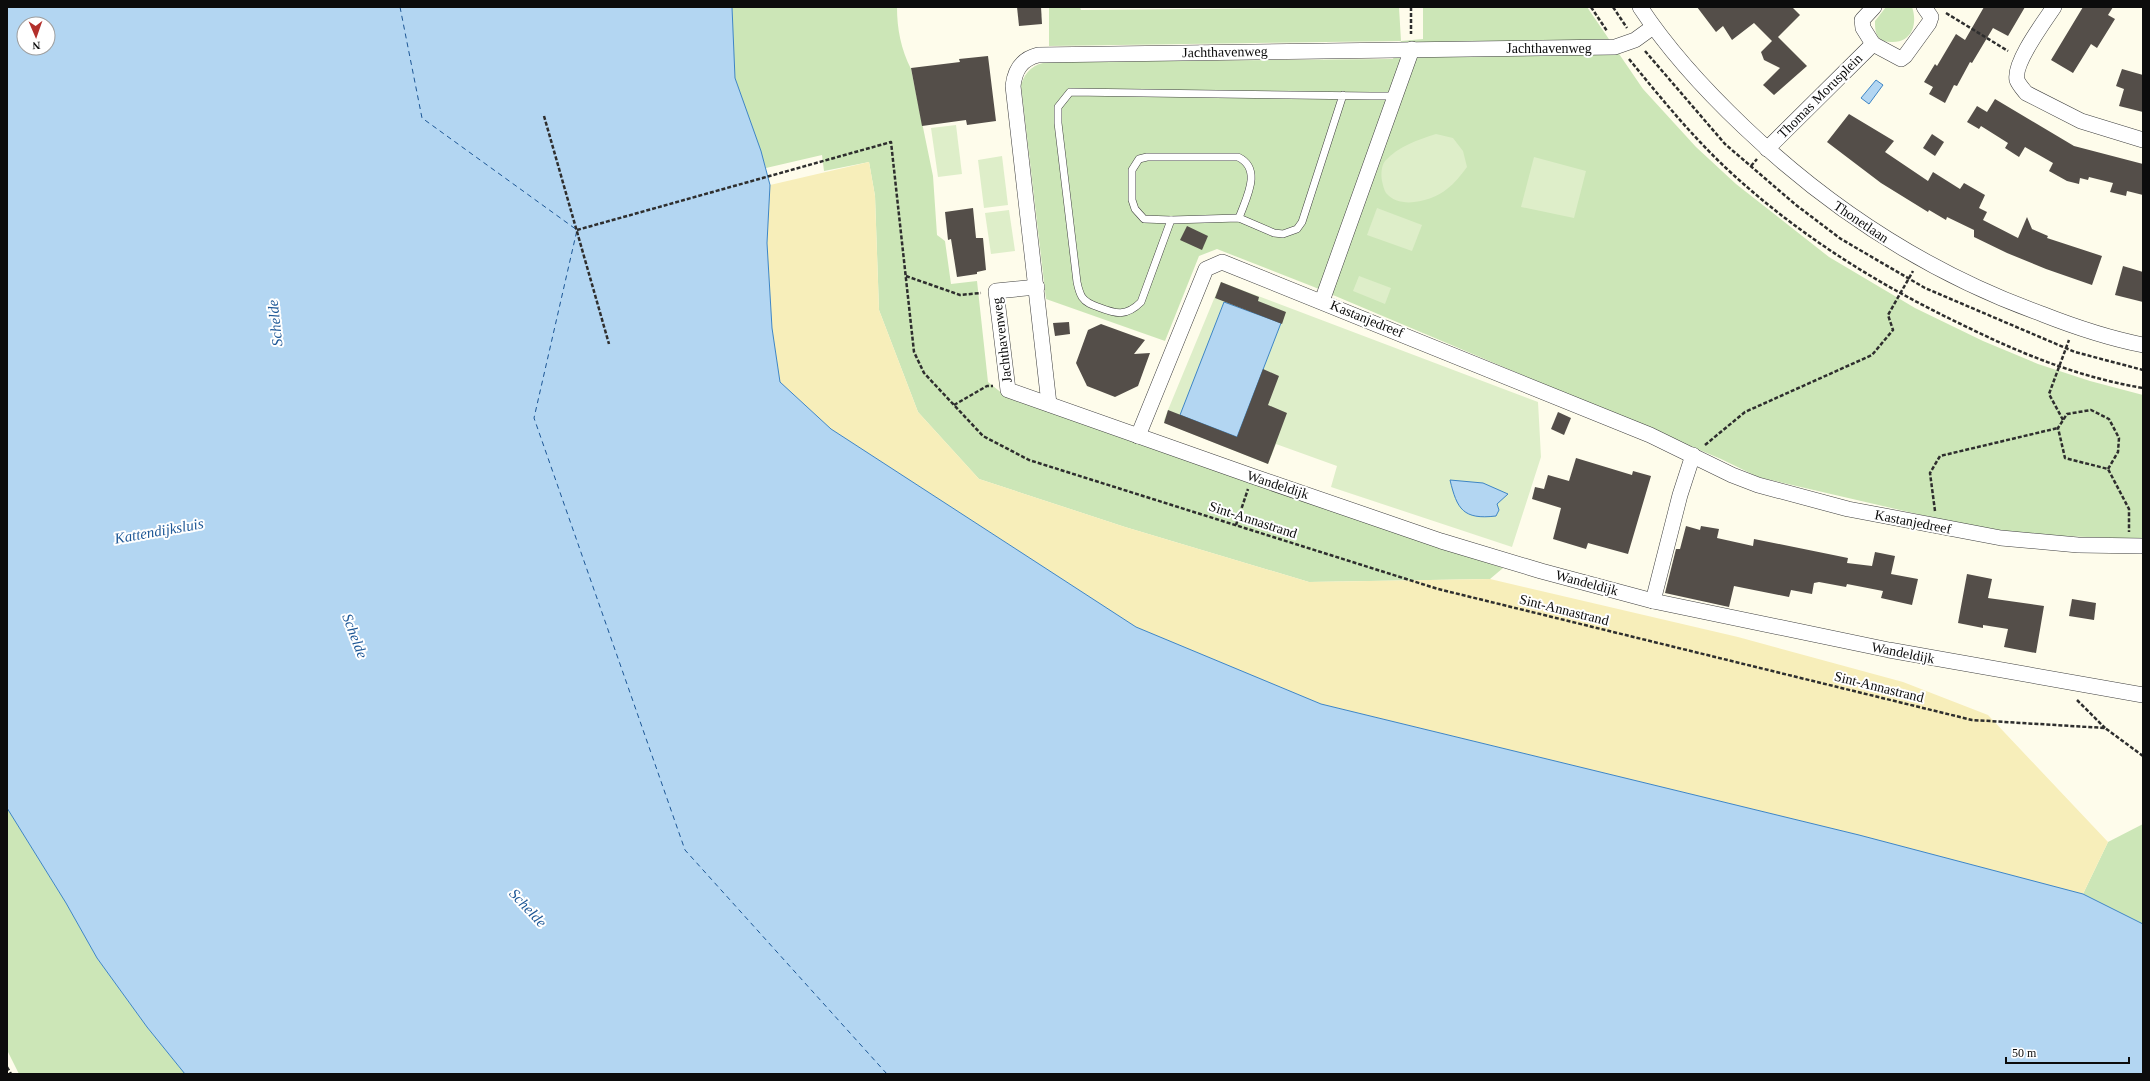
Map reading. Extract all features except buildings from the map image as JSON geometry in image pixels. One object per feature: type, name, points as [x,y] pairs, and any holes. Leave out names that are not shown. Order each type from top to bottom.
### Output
[{"type":"street","name":"Thonetlaan","points":[[1640,7],[1653,27],[1710,95],[1803,181],[1852,217],[1962,282],[2016,305],[2076,327],[2143,345]]},
{"type":"street","name":"Thomas Morusplein","points":[[1874,7],[1862,20],[1863,28],[1873,44],[1896,58],[1901,59],[1905,56],[1928,23],[1930,17],[1924,7]]},
{"type":"street","points":[[2054,7],[2021,60],[2018,69],[2017,79],[2026,93],[2081,120],[2143,140]]},
{"type":"street","name":"Jachthavenweg","points":[[1037,287],[996,291],[1008,390],[1049,404],[1037,287],[1014,86],[1016,71],[1027,58],[1038,55],[1412,49],[1608,48],[1635,40],[1653,27]]},
{"type":"street","name":"Thomas Morusplein","points":[[1767,149],[1873,44]]},
{"type":"street","points":[[1322,301],[1393,96],[1412,49]]},
{"type":"street","name":"Kastanjedreef","points":[[1138,436],[1206,269],[1222,262],[1322,301],[1650,435],[1732,475],[1758,485],[1848,509],[2001,538],[2078,545],[2136,546]]},
{"type":"street","name":"Wandeldijk","points":[[1049,404],[1441,541],[1541,571],[1653,601],[1897,652],[2143,695]]},
{"type":"street","points":[[1653,601],[1680,495],[1692,455]]},
{"type":"lane","points":[[1171,220],[1141,302],[1133,310],[1124,313],[1112,313],[1088,303],[1082,298],[1077,282],[1058,123],[1058,107],[1070,92],[1393,96]]},
{"type":"lane","points":[[1239,218],[1251,182],[1250,166],[1245,160],[1238,156],[1147,157],[1139,159],[1132,170],[1132,200],[1135,209],[1144,219],[1171,220],[1239,218],[1274,233],[1283,234],[1297,229],[1302,222],[1343,95]]},
{"type":"path","points":[[1411,7],[1412,49]]},
{"type":"path","points":[[1591,7],[1618,46],[1672,110],[1726,168],[1801,231],[1835,255],[1900,294],[2002,344],[2059,366],[2143,388]]},
{"type":"path","points":[[1943,11],[2021,60]]},
{"type":"path","points":[[544,116],[609,344]]},
{"type":"path","name":"Sint-Annastrand","points":[[577,230],[891,142],[914,352],[917,362],[924,373],[983,436],[1029,460],[1438,589],[1972,720],[2105,728]]},
{"type":"path","points":[[1692,455],[1745,412],[1872,355],[1892,330],[1888,315],[1921,259]]},
{"type":"path","points":[[906,276],[960,295],[996,291]]},
{"type":"path","points":[[2063,420],[2049,394],[2065,348],[2076,327]]},
{"type":"path","points":[[954,405],[987,386],[1007,384]]},
{"type":"path","points":[[1937,527],[1930,473],[1940,456],[2058,428],[2067,414],[2091,410],[2109,419],[2119,438],[2118,452],[2108,469]]},
{"type":"path","points":[[2058,428],[2065,458],[2108,469],[2129,509],[2136,546]]},
{"type":"path","points":[[1236,525],[1252,476]]},
{"type":"path","points":[[2059,681],[2105,728],[2143,756]]},
{"type":"path","points":[[7,1067],[11,1074]]},
{"type":"green space","points":[[732,7],[897,7],[900,39],[911,69],[933,176],[937,235],[945,241],[951,284],[977,281],[988,382],[1003,394],[1250,483],[1503,568],[1490,579],[1309,582],[1125,527],[979,479],[918,412],[879,310],[875,196],[869,162],[824,171],[822,155],[766,168],[735,78]]},
{"type":"green space","points":[[1049,7],[1080,7],[1081,10],[1399,7],[1401,41],[1049,46]]},
{"type":"green space","points":[[1423,7],[1587,7],[1643,89],[1696,147],[1736,184],[1829,257],[1915,308],[1983,341],[2038,364],[2090,381],[2143,395],[2143,539],[2031,535],[1956,523],[1758,477],[1721,459],[1314,287],[1217,249],[1199,256],[1165,341],[1046,299],[1021,85],[1025,75],[1035,66],[1048,62],[1393,59],[1401,41],[1423,39]]},
{"type":"green space","points":[[1886,7],[1912,7],[1914,13],[1914,26],[1912,31],[1904,39],[1888,42],[1879,38],[1875,21]]},
{"type":"green space","points":[[956,125],[962,174],[938,177],[931,128]]},
{"type":"green space","points":[[1436,134],[1453,138],[1463,151],[1467,167],[1450,187],[1433,197],[1416,202],[1399,201],[1392,198],[1384,189],[1381,176],[1385,161],[1402,147]]},
{"type":"green space","points":[[1002,156],[1008,205],[984,208],[978,160]]},
{"type":"green space","points":[[1534,157],[1586,171],[1574,218],[1521,207]]},
{"type":"green space","points":[[1377,208],[1422,225],[1412,251],[1367,235]]},
{"type":"green space","points":[[1009,210],[1015,251],[991,254],[985,213]]},
{"type":"green space","points":[[1359,276],[1391,288],[1385,304],[1353,291]]},
{"type":"green space","points":[[1221,282],[1538,402],[1541,457],[1512,547],[1331,487],[1337,466],[1276,444],[1268,464],[1165,423],[1164,420]]},
{"type":"green space","points":[[7,808],[66,903],[97,958],[147,1027],[185,1074],[19,1074],[7,1050]]},
{"type":"green space","points":[[2143,824],[2143,924],[2083,894],[2108,842]]},
{"type":"sand","points":[[869,162],[875,196],[879,310],[918,412],[979,479],[1125,527],[1309,582],[1490,579],[1738,637],[1903,682],[1988,715],[2108,842],[2083,894],[1859,835],[1321,704],[1136,627],[831,429],[780,382],[772,328],[767,243],[770,185]]},
{"type":"water","points":[[7,7],[732,7],[735,78],[761,151],[770,185],[767,243],[772,328],[780,382],[831,429],[1136,627],[1321,704],[1859,835],[2083,894],[2143,924],[2143,1074],[185,1074],[147,1027],[97,958],[66,903],[7,808]]},
{"type":"water","points":[[1876,80],[1883,85],[1869,104],[1861,98]]},
{"type":"water","points":[[1224,302],[1281,323],[1237,437],[1180,415]]},
{"type":"water","points":[[1450,480],[1483,483],[1508,494],[1497,504],[1499,510],[1496,516],[1476,516],[1469,514],[1459,505]]},
{"type":"ferry route","points":[[400,7],[422,118],[577,230],[534,418],[685,850],[887,1074]]},
{"type":"water label","name":"Schelde","points":[[275,323]]},
{"type":"water label","name":"Kattendijksluis","points":[[159,531]]},
{"type":"water label","name":"Schelde","points":[[355,636]]},
{"type":"water label","name":"Schelde","points":[[528,908]]}]
